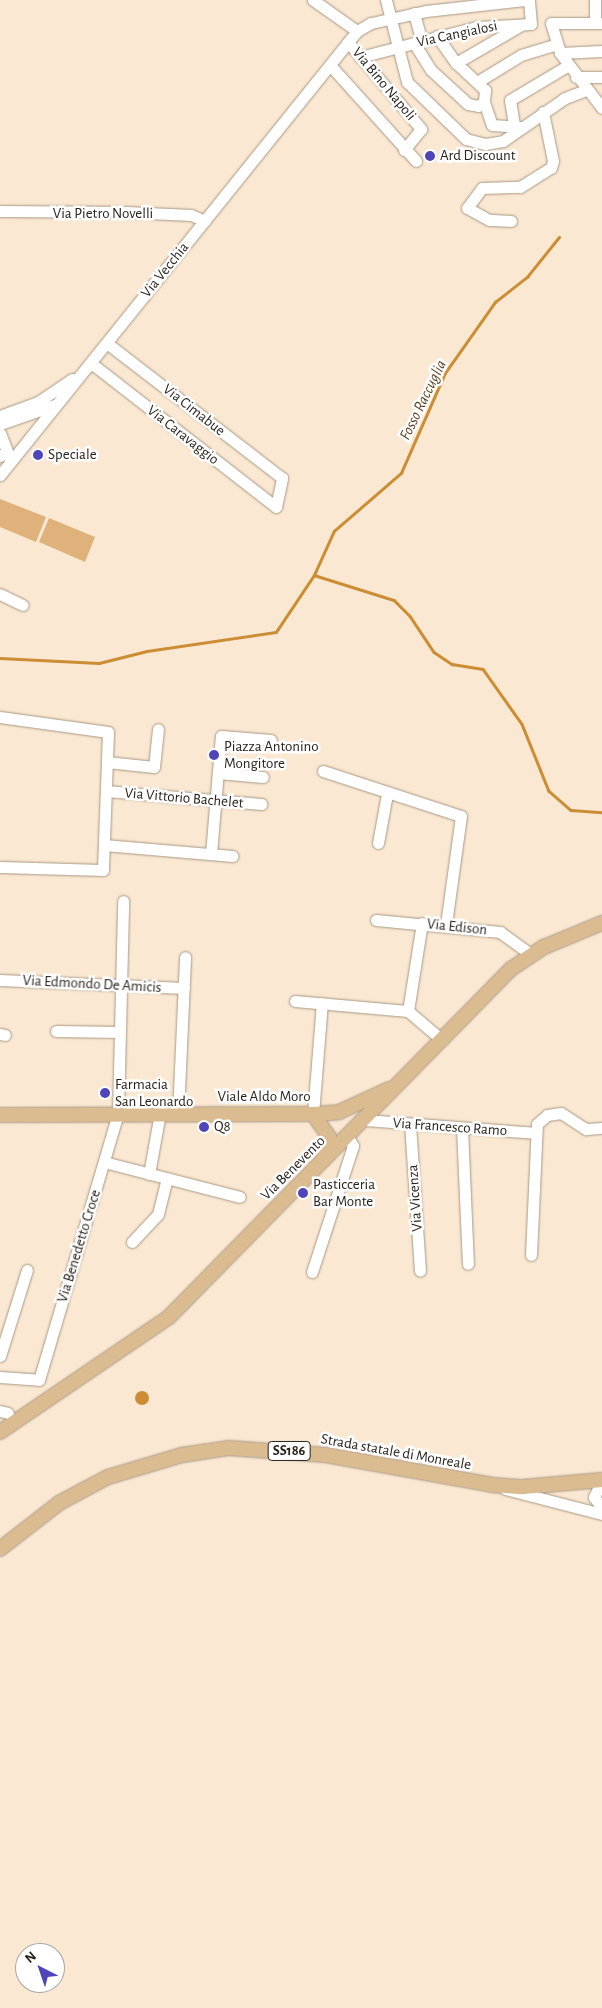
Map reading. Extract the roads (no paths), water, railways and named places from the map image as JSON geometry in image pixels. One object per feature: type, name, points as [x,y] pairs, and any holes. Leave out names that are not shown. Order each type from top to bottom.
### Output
[{"type":"main road","name":"Via Benevento","points":[[0,1432],[151,1333],[530,954],[602,923]]},
{"type":"main road","name":"Viale Aldo Moro","points":[[0,1114],[313,1114],[340,1112],[400,1083]]},
{"type":"main road","points":[[340,1112],[348,1137]]},
{"type":"main road","points":[[321,1163],[329,1137],[340,1112]]},
{"type":"main road","points":[[313,1114],[329,1137]]},
{"type":"main road","name":"Strada statale di Monreale","points":[[0,1550],[59,1502],[108,1477],[182,1455],[229,1448],[326,1455],[492,1484],[523,1487],[600,1480]]},
{"type":"street","points":[[313,0],[357,31],[414,13],[490,1],[524,0]]},
{"type":"street","points":[[386,0],[407,82],[417,96],[473,142],[497,143],[518,126],[586,90]]},
{"type":"street","points":[[456,63],[521,26],[531,24],[529,0]]},
{"type":"street","points":[[595,0],[599,23],[551,23],[558,49],[567,66],[600,105]]},
{"type":"street","points":[[414,13],[418,42],[431,70],[468,104],[478,106],[484,102]]},
{"type":"street","name":"Via Cangialosi","points":[[360,56],[477,27],[521,26]]},
{"type":"street","name":"Via Vecchia","points":[[0,475],[357,31]]},
{"type":"street","points":[[437,36],[456,63],[486,90],[484,102],[494,127],[518,126]]},
{"type":"street","name":"Via Bino Napoli","points":[[348,42],[421,128],[404,150]]},
{"type":"street","points":[[477,82],[521,55],[558,49],[602,51]]},
{"type":"street","points":[[330,65],[404,150],[416,161]]},
{"type":"street","points":[[518,126],[510,100],[567,66]]},
{"type":"street","points":[[576,77],[602,76]]},
{"type":"street","points":[[511,221],[489,220],[467,208],[482,188],[520,187],[551,168],[554,161],[543,112]]},
{"type":"street","name":"Via Pietro Novelli","points":[[0,212],[126,212],[190,215],[205,221]]},
{"type":"street","name":"Via Cimabue","points":[[107,343],[282,478],[276,507]]},
{"type":"street","points":[[0,416],[38,402],[91,363]]},
{"type":"street","name":"Via Caravaggio","points":[[91,363],[276,507]]},
{"type":"street","points":[[0,424],[58,404]]},
{"type":"street","points":[[0,433],[11,461]]},
{"type":"street","points":[[0,594],[23,605]]},
{"type":"street","points":[[0,717],[108,732],[103,870],[0,866]]},
{"type":"street","points":[[107,762],[154,767],[158,730]]},
{"type":"street","points":[[211,854],[221,774],[222,736],[270,740]]},
{"type":"street","points":[[323,771],[386,794],[461,816],[446,924]]},
{"type":"street","points":[[221,774],[263,777]]},
{"type":"street","name":"Via Vittorio Bachelet","points":[[106,791],[261,804]]},
{"type":"street","points":[[378,843],[386,794]]},
{"type":"street","points":[[104,845],[233,856]]},
{"type":"street","name":"Via Benedetto Croce","points":[[0,1377],[39,1380],[118,1113],[123,901]]},
{"type":"street","name":"Via Edison","points":[[376,920],[446,924],[500,932],[530,954]]},
{"type":"street","points":[[408,1011],[422,923]]},
{"type":"street","points":[[178,1113],[185,957]]},
{"type":"street","name":"Via Edmondo De Amicis","points":[[0,980],[184,988]]},
{"type":"street","points":[[295,1001],[408,1011],[442,1040]]},
{"type":"street","points":[[313,1114],[322,1003]]},
{"type":"street","points":[[56,1031],[120,1032]]},
{"type":"street","points":[[150,1174],[160,1113]]},
{"type":"street","points":[[531,1255],[535,1133],[540,1121],[556,1113],[586,1129],[602,1128]]},
{"type":"street","name":"Via Francesco Ramo","points":[[364,1120],[535,1133]]},
{"type":"street","name":"Via Vicenza","points":[[410,1124],[420,1271]]},
{"type":"street","points":[[462,1128],[468,1264]]},
{"type":"street","points":[[312,1272],[353,1146],[348,1137]]},
{"type":"street","points":[[104,1162],[240,1197]]},
{"type":"street","points":[[132,1242],[158,1214],[167,1178]]},
{"type":"street","points":[[0,1356],[27,1270]]},
{"type":"street","points":[[600,1480],[594,1497],[602,1508]]},
{"type":"street","points":[[492,1484],[570,1509],[602,1514]]},
{"type":"waterway","name":"Fosso Raccuglia","points":[[0,658],[99,663],[147,651],[276,632],[314,575],[334,531],[401,473],[445,373],[495,302],[527,277],[559,237]]},
{"type":"waterway","name":"Fosso Raccuglia","points":[[314,575],[394,600],[410,616],[434,652],[452,664],[483,669],[522,724],[549,791],[571,810],[602,812]]},
{"type":"place","name":"Ard Discount","points":[[430,156]]},
{"type":"place","name":"Speciale","points":[[38,455]]},
{"type":"place","name":"Piazza Antonino Mongitore","points":[[214,755]]},
{"type":"place","name":"Farmacia San Leonardo","points":[[105,1093]]},
{"type":"place","name":"Q8","points":[[204,1127]]},
{"type":"place","name":"Pasticceria Bar Monte","points":[[303,1193]]}]
